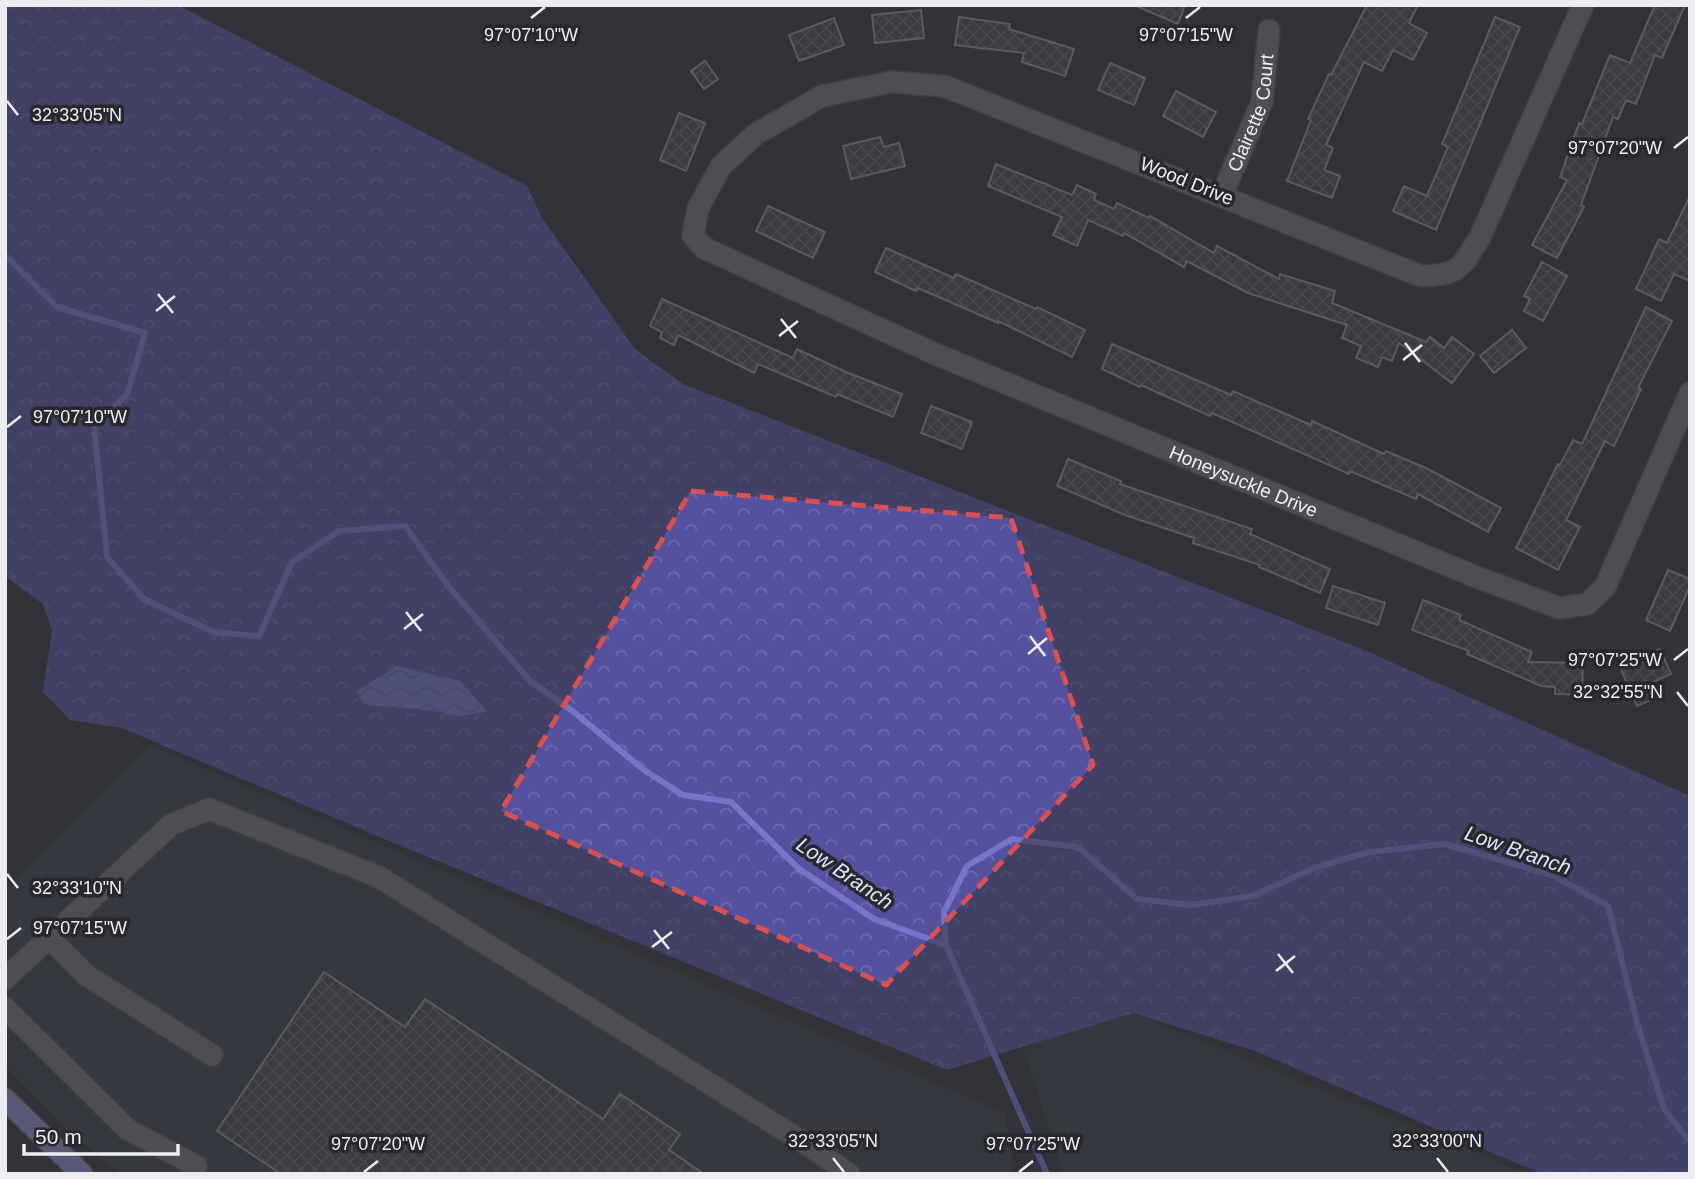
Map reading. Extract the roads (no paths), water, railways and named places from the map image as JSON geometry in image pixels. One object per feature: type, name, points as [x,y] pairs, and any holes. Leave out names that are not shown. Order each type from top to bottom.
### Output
[{"type":"main road","points":[[5,1099],[82,1174]]},
{"type":"street","name":"Wood Drive","points":[[693,235],[698,208],[714,177],[721,166],[756,134],[822,96],[891,82],[944,86],[1421,276],[1444,275],[1463,264],[1480,237],[1583,5]]},
{"type":"street","name":"Clairette Court","points":[[1222,195],[1262,102],[1269,30]]},
{"type":"street","name":"Honeysuckle Drive","points":[[693,235],[705,248],[933,353],[1445,564],[1560,608],[1587,604],[1605,587],[1690,393]]},
{"type":"street","points":[[5,979],[170,825],[209,808],[379,877],[811,1147],[849,1174]]},
{"type":"street","points":[[49,938],[86,975],[212,1055]]},
{"type":"street","points":[[5,1008],[127,1129],[196,1167]]},
{"type":"water","points":[[397,666],[460,681],[487,711],[460,716],[428,710],[368,705],[355,692]]},
{"type":"waterway","name":"Low Branch","points":[[5,255],[57,307],[145,333],[127,395],[94,425],[107,557],[144,599],[213,632],[259,636],[292,562],[339,531],[405,526],[449,587],[530,681],[575,713],[644,770],[683,795],[731,802],[798,868],[874,919],[946,945],[944,912],[967,866],[1012,839],[1078,847],[1137,899],[1190,905],[1253,896],[1314,868],[1369,852],[1445,844],[1552,875],[1608,906],[1638,1026],[1664,1109],[1690,1142]]},
{"type":"waterway","points":[[946,945],[1047,1174]]}]
